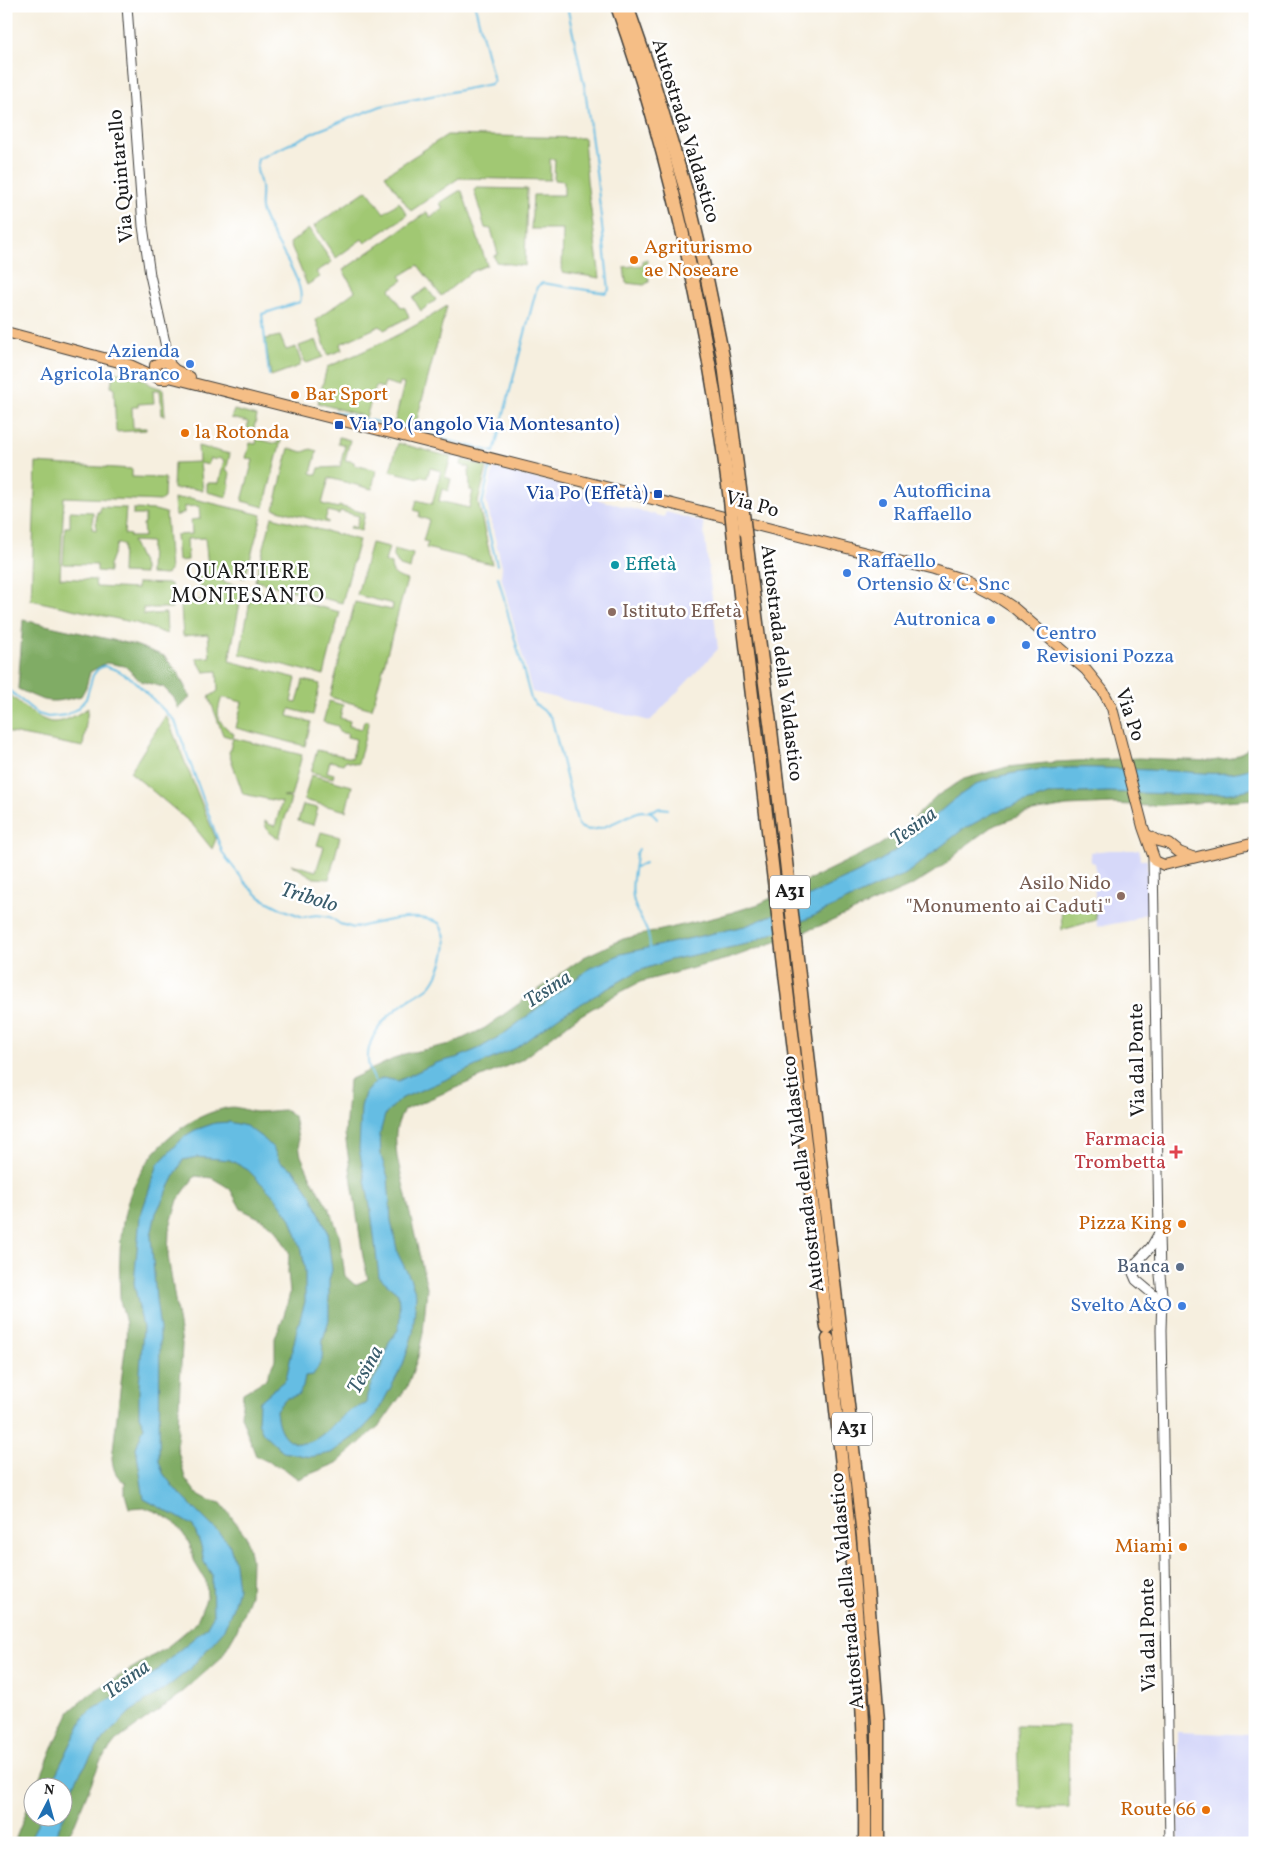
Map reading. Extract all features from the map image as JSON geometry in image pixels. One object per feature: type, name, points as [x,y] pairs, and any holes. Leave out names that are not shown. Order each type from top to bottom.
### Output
[{"type":"highway","name":"Autostrada della Valdastico","points":[[617,6],[653,117],[684,233],[736,502],[745,531],[775,767],[863,1536],[878,1722],[878,1843]]},
{"type":"highway","name":"Autostrada Valdastico","points":[[627,6],[654,84],[688,194],[708,279],[723,357],[736,502]]},
{"type":"highway","name":"Autostrada della Valdastico","points":[[736,502],[737,569],[847,1505],[859,1635],[864,1737],[865,1843]]},
{"type":"main road","points":[[6,332],[130,365],[156,377]]},
{"type":"main road","name":"Via Po","points":[[130,365],[164,361],[170,370],[209,386],[952,575],[968,581],[992,594],[1028,620],[1086,670],[1103,690],[1112,708],[1152,856]]},
{"type":"main road","points":[[156,377],[154,371],[157,363]]},
{"type":"main road","name":"Via Po","points":[[156,377],[162,380],[170,370]]},
{"type":"main road","points":[[1145,831],[1179,852],[1192,857]]},
{"type":"main road","points":[[1167,844],[1156,844],[1152,856],[1157,863],[1168,863],[1255,843]]},
{"type":"main road","points":[[1167,844],[1174,856],[1168,863]]},
{"type":"street","name":"Via Quintarello","points":[[127,6],[143,226],[150,275],[170,370]]},
{"type":"street","name":"Via Quintarello","points":[[157,363],[165,340]]},
{"type":"street","name":"Via dal Ponte","points":[[1152,856],[1159,1233],[1162,1294],[1170,1843]]},
{"type":"street","points":[[1154,886],[1158,876],[1168,863]]},
{"type":"street","points":[[1159,1233],[1151,1247],[1134,1266],[1133,1274],[1136,1280],[1155,1296],[1161,1308]]},
{"type":"street","points":[[1141,1259],[1152,1259],[1160,1271],[1152,1284],[1143,1285]]},
{"type":"shaded area","name":"Istituto Effetà","points":[[494,468],[585,491],[584,496],[664,517],[666,512],[703,522],[718,649],[650,721],[532,692],[501,576],[502,567],[486,500]]},
{"type":"shaded area","name":"Asilo Nido \"Monumento ai Caduti\"","points":[[1139,850],[1140,860],[1147,860],[1148,912],[1128,921],[1097,927],[1094,881],[1097,879],[1095,863],[1091,862],[1090,852]]},
{"type":"shaded area","points":[[1178,1732],[1255,1735],[1255,1843],[1179,1843]]},
{"type":"green space","points":[[447,135],[584,138],[587,181],[600,278],[562,272],[563,229],[531,229],[533,195],[564,195],[564,181],[554,180],[555,159],[550,159],[550,180],[459,178],[411,211],[385,175]]},
{"type":"green space","points":[[477,188],[527,189],[525,266],[496,262],[494,256],[498,254],[491,229],[485,228],[474,190]]},
{"type":"green space","points":[[367,190],[384,213],[399,202],[407,214],[365,243],[362,239],[336,258],[314,226]]},
{"type":"green space","points":[[462,191],[487,265],[471,272],[441,296],[418,265],[400,276],[403,280],[390,289],[400,306],[405,308],[409,317],[384,330],[380,326],[340,344],[342,350],[328,355],[316,320],[355,291],[343,270],[427,212],[430,217],[443,209],[440,203]]},
{"type":"green space","points":[[309,229],[332,262],[316,272],[320,277],[307,285],[290,243]]},
{"type":"green space","points":[[643,260],[647,260],[649,282],[644,285],[626,283],[624,267],[643,265]]},
{"type":"green space","points":[[427,288],[436,300],[421,311],[413,298]]},
{"type":"green space","points":[[447,306],[415,427],[396,423],[395,421],[404,384],[400,383],[399,386],[385,382],[383,388],[376,386],[366,417],[318,403],[327,367],[388,340]]},
{"type":"green space","points":[[280,336],[286,350],[296,347],[301,362],[299,366],[271,376],[265,339]]},
{"type":"green space","points":[[316,340],[323,357],[307,363],[304,361],[299,346]]},
{"type":"green space","points":[[113,371],[143,379],[151,385],[163,389],[165,415],[162,415],[160,390],[153,390],[154,403],[138,404],[138,407],[132,407],[133,428],[146,428],[146,430],[116,432],[114,388],[111,387]]},
{"type":"green space","points":[[234,410],[257,416],[252,436],[247,435],[248,422],[231,418]]},
{"type":"green space","points":[[339,437],[350,440],[345,460],[354,462],[354,465],[376,470],[372,489],[329,478],[322,504],[338,508],[339,506],[365,513],[361,531],[350,528],[351,526],[356,528],[359,516],[340,511],[339,514],[328,511],[325,520],[328,523],[274,509],[289,448],[303,452],[311,449],[317,451],[311,473],[317,475],[319,468],[340,467],[345,445],[338,443]]},
{"type":"green space","points":[[257,439],[277,444],[278,440],[281,441],[264,507],[242,501],[253,460],[246,458],[250,443],[256,444]]},
{"type":"green space","points":[[398,443],[451,457],[445,477],[451,479],[448,491],[442,489],[439,501],[469,508],[473,491],[470,490],[469,467],[461,465],[462,460],[487,467],[478,502],[492,564],[426,548],[428,542],[423,541],[429,520],[419,517],[420,512],[414,510],[417,500],[432,504],[441,471],[430,468],[427,478],[420,476],[419,478],[390,471]]},
{"type":"green space","points":[[198,446],[230,454],[226,471],[230,473],[227,497],[207,492],[207,483],[219,483],[224,460],[217,458],[216,460],[210,458],[208,465],[200,463],[203,491],[192,488],[173,489],[174,463],[199,462]]},
{"type":"green space","points":[[36,463],[132,469],[132,477],[165,478],[164,498],[160,501],[64,497],[60,578],[95,580],[96,587],[137,589],[137,583],[171,584],[172,608],[143,608],[143,615],[166,613],[167,634],[136,623],[31,600]]},
{"type":"green space","points":[[190,498],[262,515],[245,578],[225,573],[223,582],[243,587],[229,661],[296,678],[291,702],[297,703],[303,680],[320,684],[313,715],[290,709],[288,716],[311,722],[305,746],[236,728],[242,702],[222,697],[218,714],[219,718],[224,726],[234,734],[233,738],[223,735],[209,697],[218,691],[217,671],[204,672],[196,658],[210,657],[208,634],[183,636],[180,593],[189,592],[190,601],[206,600],[205,587],[199,588],[197,567],[208,566],[205,538],[187,539],[188,560],[178,561],[176,535],[192,534],[191,520],[200,519],[199,506],[184,507],[184,513],[175,516],[174,499]]},
{"type":"green space","points":[[100,507],[126,508],[124,534],[130,535],[130,537],[144,537],[143,524],[145,523],[145,515],[133,515],[133,509],[155,510],[166,513],[170,571],[166,575],[150,574],[151,542],[132,541],[144,567],[144,574],[122,573],[123,544],[117,544],[109,565],[109,572],[97,571],[97,565],[63,564],[65,527],[70,527],[70,511],[93,512],[92,529],[96,530],[97,512],[100,512]]},
{"type":"green space","points":[[272,517],[359,540],[342,603],[255,581]]},
{"type":"green space","points":[[371,543],[389,547],[385,562],[391,564],[395,575],[407,580],[372,709],[330,697],[355,602],[392,610],[393,604],[357,595]]},
{"type":"green space","points":[[394,549],[413,554],[410,569],[400,566],[393,555]]},
{"type":"green space","points":[[252,590],[340,612],[324,675],[240,654]]},
{"type":"green space","points":[[23,620],[135,645],[164,656],[178,673],[190,697],[179,709],[174,698],[163,687],[140,681],[125,666],[106,663],[90,672],[86,687],[81,696],[48,701],[28,694],[18,689]]},
{"type":"green space","points":[[6,691],[21,705],[46,721],[57,722],[66,720],[88,708],[83,747],[6,732]]},
{"type":"green space","points":[[329,701],[343,705],[340,718],[350,721],[349,726],[362,729],[364,721],[369,721],[358,764],[345,761],[343,764],[330,761],[327,772],[334,774],[333,778],[311,772],[317,750],[352,758],[356,739],[347,737],[348,734],[339,732],[338,726],[323,722]]},
{"type":"green space","points":[[166,715],[216,839],[212,849],[192,824],[130,772]]},
{"type":"green space","points":[[233,738],[302,755],[291,797],[283,796],[291,799],[279,838],[269,831],[265,821],[275,826],[282,802],[243,794],[229,753]]},
{"type":"green space","points":[[1255,745],[1255,799],[1148,806],[1114,804],[1067,806],[1027,813],[991,827],[943,866],[913,885],[825,924],[731,958],[640,982],[576,1018],[521,1060],[404,1110],[398,1122],[396,1133],[397,1157],[427,1288],[423,1333],[418,1357],[407,1387],[381,1424],[337,1463],[298,1479],[286,1470],[256,1456],[241,1416],[243,1393],[265,1380],[275,1360],[275,1338],[283,1319],[290,1293],[289,1252],[275,1228],[241,1209],[230,1189],[212,1178],[195,1176],[178,1200],[169,1230],[168,1256],[182,1344],[177,1447],[185,1478],[196,1493],[209,1500],[221,1503],[246,1536],[251,1559],[250,1595],[237,1630],[221,1658],[176,1698],[116,1741],[100,1762],[75,1823],[64,1843],[14,1843],[22,1823],[22,1826],[72,1826],[72,1776],[41,1776],[70,1711],[91,1693],[166,1648],[196,1623],[207,1597],[206,1581],[195,1563],[189,1542],[175,1523],[159,1513],[144,1507],[129,1508],[125,1494],[125,1482],[115,1472],[112,1458],[126,1341],[126,1327],[120,1300],[122,1229],[132,1190],[150,1158],[162,1144],[176,1132],[208,1113],[226,1108],[230,1107],[256,1112],[286,1110],[294,1116],[301,1156],[312,1180],[329,1208],[339,1234],[345,1276],[355,1285],[368,1279],[345,1134],[349,1080],[404,1054],[451,1044],[485,1028],[584,957],[623,939],[717,917],[759,904],[878,846],[905,828],[935,797],[964,779],[1007,767],[1056,762],[1138,758],[1211,761],[1232,758]]},
{"type":"green space","points":[[311,775],[352,786],[346,811],[304,800]]},
{"type":"green space","points":[[303,805],[318,808],[313,825],[298,821]]},
{"type":"green space","points":[[321,832],[340,837],[329,879],[314,878],[291,864],[316,871],[324,847],[317,845]]},
{"type":"green space","points":[[1095,905],[1096,920],[1062,930],[1061,908]]},
{"type":"green space","points":[[1017,1725],[1068,1726],[1069,1808],[1019,1808]]},
{"type":"water","name":"Tesina","points":[[1255,766],[1255,788],[1232,793],[1201,795],[1108,792],[1052,794],[997,811],[962,830],[906,874],[747,944],[670,960],[636,972],[560,1016],[516,1048],[400,1099],[385,1115],[380,1133],[381,1156],[388,1177],[391,1221],[398,1254],[416,1294],[413,1333],[403,1365],[376,1415],[359,1433],[331,1453],[310,1457],[283,1452],[263,1433],[258,1422],[259,1402],[286,1379],[305,1302],[305,1272],[302,1251],[291,1219],[276,1198],[248,1170],[230,1160],[197,1157],[183,1160],[156,1213],[151,1236],[160,1329],[159,1461],[163,1473],[175,1489],[229,1543],[235,1563],[238,1588],[232,1610],[223,1631],[190,1669],[130,1712],[104,1738],[75,1782],[72,1793],[72,1776],[55,1776],[84,1717],[92,1710],[156,1672],[206,1628],[213,1616],[212,1575],[204,1562],[201,1546],[193,1526],[144,1499],[136,1448],[144,1426],[139,1416],[143,1328],[134,1283],[140,1217],[158,1164],[185,1136],[195,1130],[215,1123],[229,1122],[246,1126],[273,1148],[280,1162],[294,1170],[311,1195],[327,1230],[332,1270],[329,1280],[329,1320],[323,1339],[322,1360],[313,1375],[305,1376],[303,1387],[298,1395],[285,1399],[276,1410],[278,1424],[285,1437],[293,1442],[309,1442],[323,1434],[348,1412],[366,1404],[367,1395],[373,1380],[382,1366],[389,1342],[398,1330],[400,1317],[398,1293],[379,1277],[371,1211],[359,1149],[361,1107],[365,1093],[374,1083],[383,1078],[398,1081],[436,1063],[459,1057],[480,1048],[505,1033],[590,968],[621,954],[745,926],[766,918],[861,871],[905,843],[953,800],[979,783],[1015,773],[1060,768],[1215,773],[1246,770]]},
{"type":"water","name":"Tesina","points":[[36,1826],[60,1826],[51,1843],[29,1843]]},
{"type":"waterway","points":[[269,375],[262,314],[300,302],[301,293],[292,269],[264,219],[261,209],[261,186],[257,169],[258,159],[317,131],[381,106],[491,84],[494,81],[475,6]]},
{"type":"waterway","points":[[400,428],[494,452],[537,287],[542,283],[606,293],[609,290],[585,89],[567,6]]},
{"type":"waterway","points":[[335,412],[381,423]]},
{"type":"waterway","points":[[490,468],[482,504],[497,565]]},
{"type":"waterway","points":[[498,577],[531,699],[552,720],[578,825],[584,829],[591,830],[641,811],[650,812],[657,819]]},
{"type":"waterway","name":"Tribolo","points":[[6,688],[38,714],[48,717],[67,715],[78,708],[86,699],[93,675],[98,669],[104,666],[117,670],[132,679],[175,721],[223,854],[248,886],[261,898],[303,917],[317,915],[330,917],[340,924],[354,928],[408,918],[419,918],[439,923],[444,932],[446,943],[440,969],[434,981],[429,987],[399,1007],[380,1025],[369,1047],[370,1070],[376,1082]]},
{"type":"waterway","points":[[649,811],[661,808],[668,809]]},
{"type":"waterway","points":[[639,849],[636,854],[632,893],[637,911],[647,931],[650,949]]},
{"type":"waterway","points":[[636,867],[645,863]]},
{"type":"place","name":"Agriturismo ae Noseare","points":[[634,260]]},
{"type":"place","name":"Azienda Agricola Branco","points":[[190,364]]},
{"type":"place","name":"Bar Sport","points":[[295,395]]},
{"type":"place","name":"Via Po (angolo Via Montesanto)","points":[[339,425]]},
{"type":"place","name":"la Rotonda","points":[[185,433]]},
{"type":"place","name":"Via Po (Effetà)","points":[[658,494]]},
{"type":"place","name":"Autofficina Raffaello","points":[[883,503]]},
{"type":"place","name":"Effetà","points":[[615,565]]},
{"type":"place","name":"Raffaello Ortensio & C. Snc","points":[[847,573]]},
{"type":"place","name":"Istituto Effetà","points":[[612,612]]},
{"type":"place","name":"Autronica","points":[[991,620]]},
{"type":"place","name":"Centro Revisioni Pozza","points":[[1026,645]]},
{"type":"place","name":"Asilo Nido \"Monumento ai Caduti\"","points":[[1121,896]]},
{"type":"place","name":"Farmacia Trombetta","points":[[1176,1152]]},
{"type":"place","name":"Pizza King","points":[[1182,1224]]},
{"type":"place","name":"Banca","points":[[1180,1267]]},
{"type":"place","name":"Svelto A&O","points":[[1182,1306]]},
{"type":"place","name":"Miami","points":[[1183,1547]]},
{"type":"place","name":"Route 66","points":[[1206,1810]]},
{"type":"district","name":"QUARTIERE MONTESANTO","points":[[248,584]]}]
